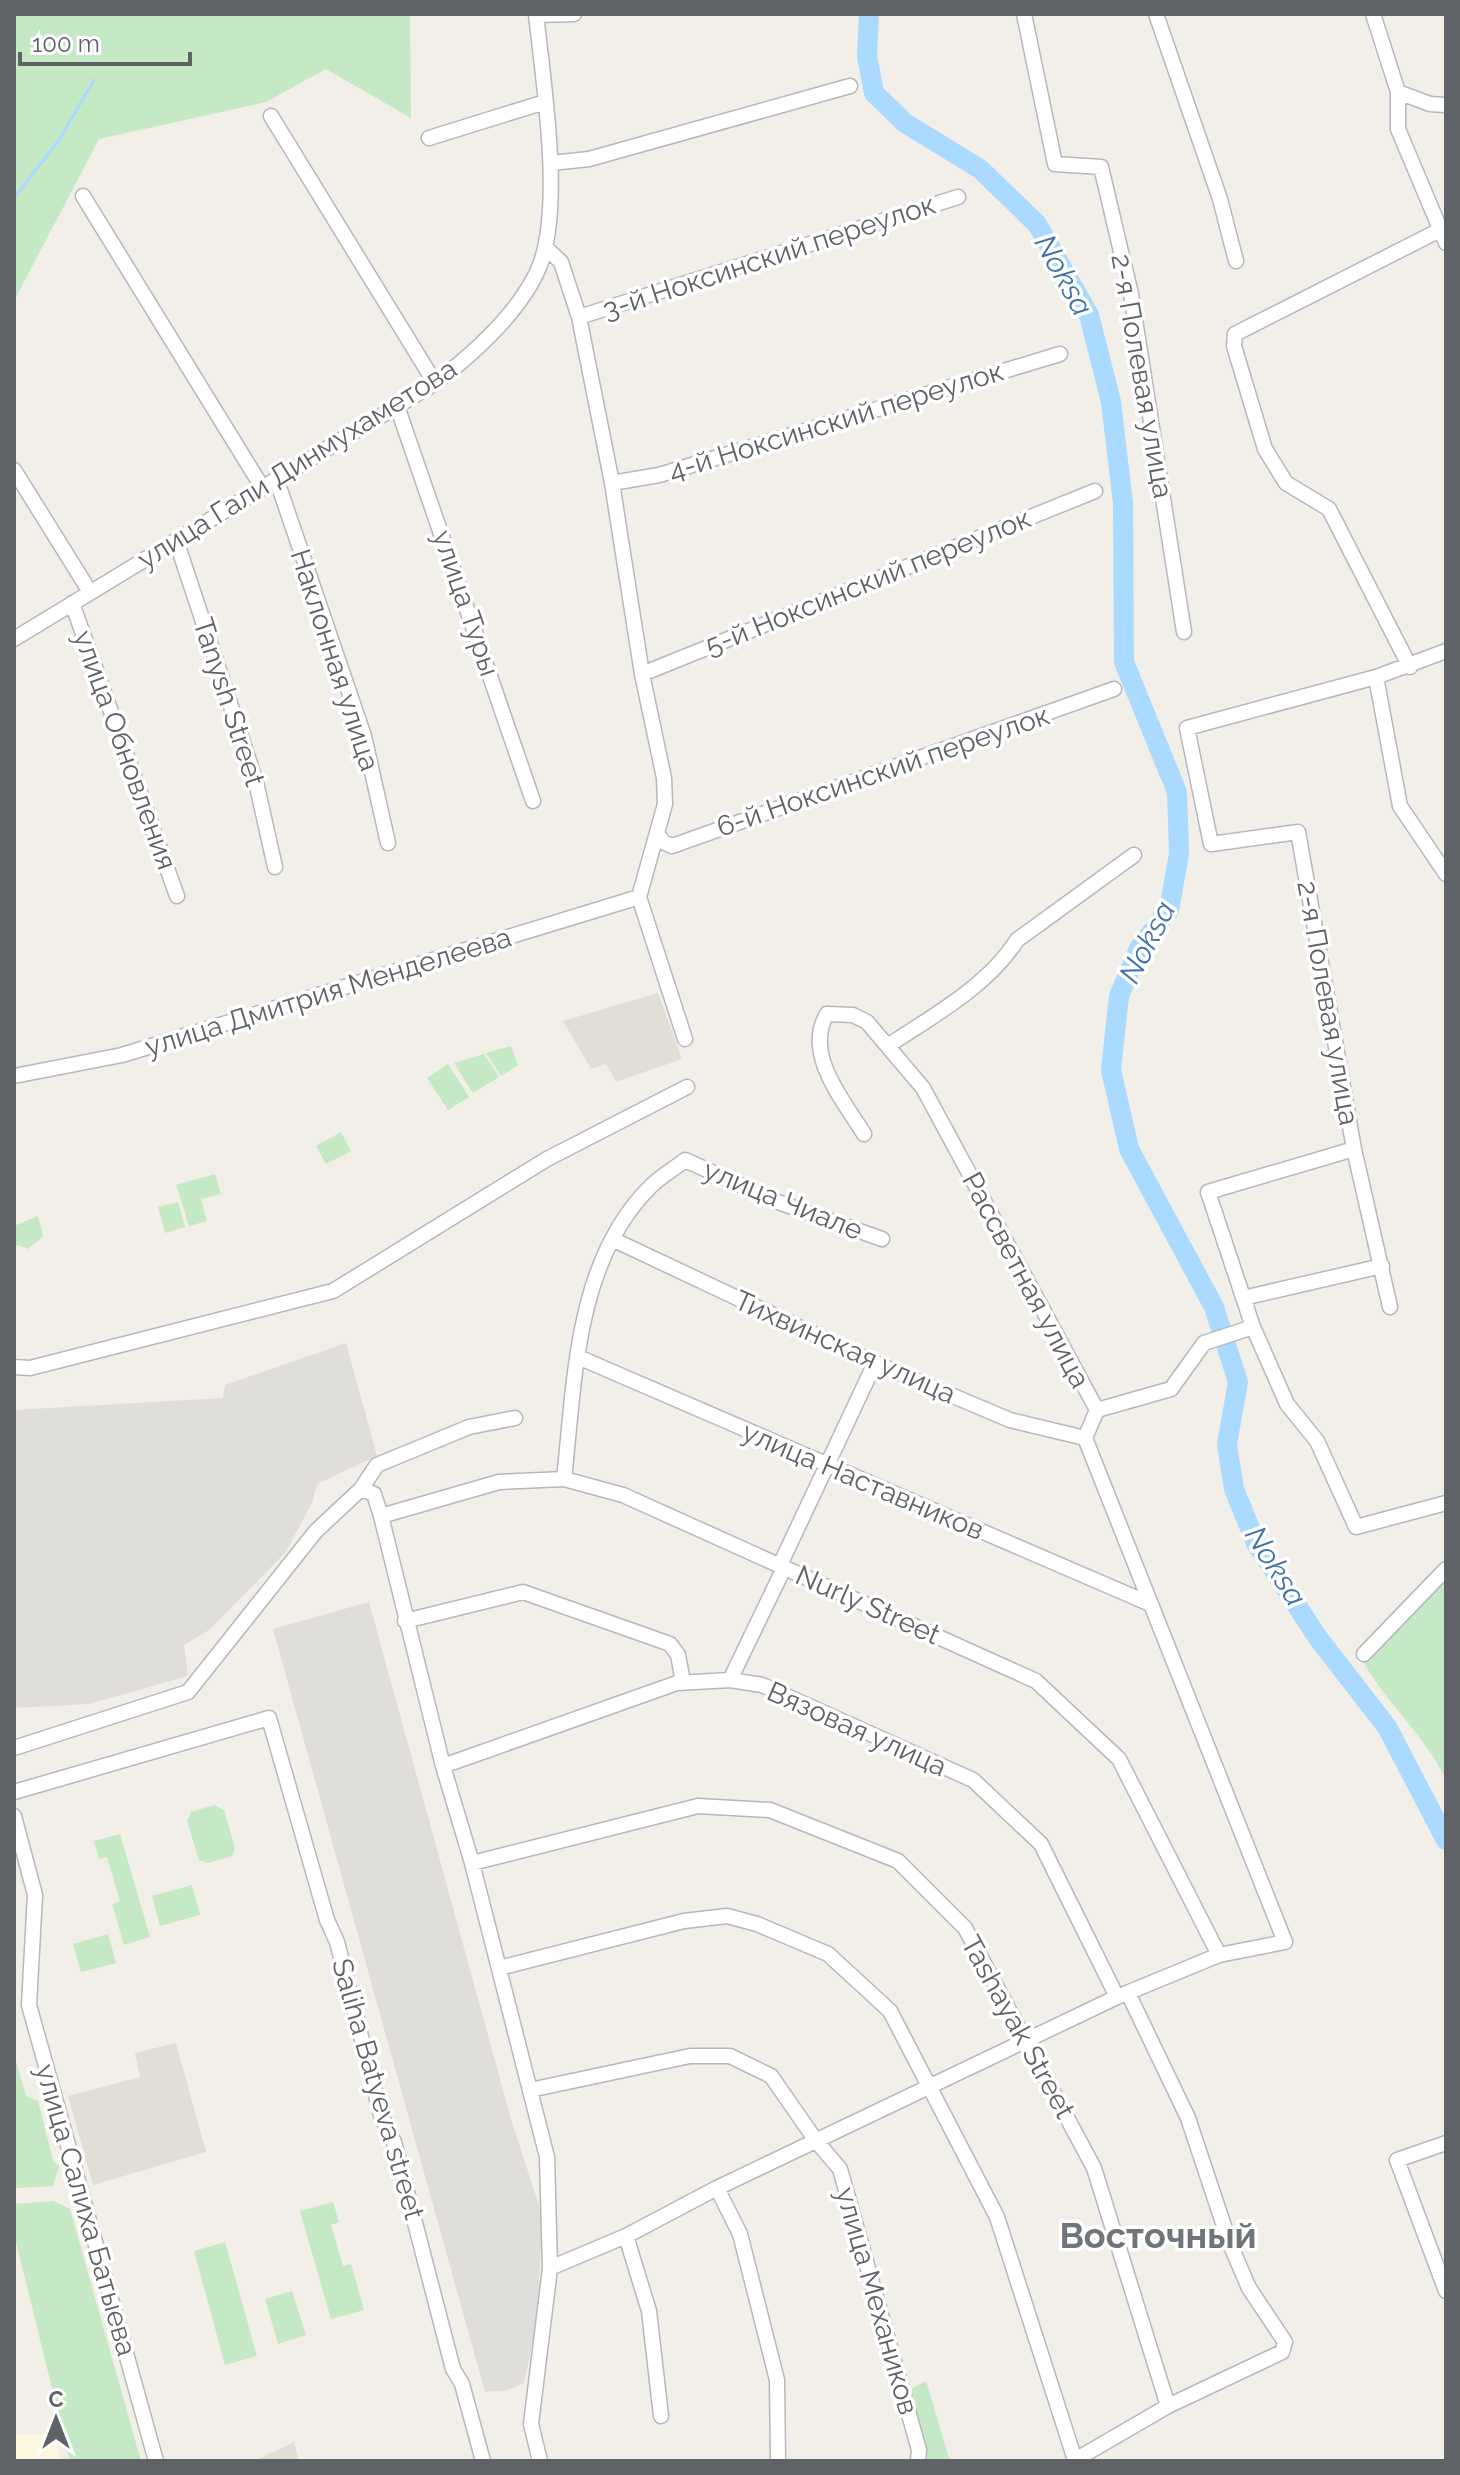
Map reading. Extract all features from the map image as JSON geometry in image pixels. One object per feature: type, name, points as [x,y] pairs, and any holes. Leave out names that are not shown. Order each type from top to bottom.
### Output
[{"type":"street","points":[[536,15],[574,14]]},
{"type":"street","name":"2-я Полевая улица","points":[[1024,14],[1055,164],[1101,167],[1131,294],[1184,632]]},
{"type":"street","points":[[1156,14],[1220,199],[1236,261]]},
{"type":"street","points":[[1373,14],[1398,92],[1398,129],[1443,237],[1235,334],[1234,346],[1265,449],[1286,483],[1329,509],[1410,667]]},
{"type":"street","name":"улица Гали Динмухаметова","points":[[14,639],[435,383],[478,350],[539,267],[545,247],[551,163],[536,15]]},
{"type":"street","points":[[551,163],[589,159],[850,86]]},
{"type":"street","points":[[1398,92],[1430,104],[1446,105]]},
{"type":"street","points":[[429,138],[545,102]]},
{"type":"street","points":[[271,116],[435,383]]},
{"type":"street","points":[[83,196],[262,487]]},
{"type":"street","name":"3-й Ноксинский переулок","points":[[579,317],[958,197]]},
{"type":"street","points":[[545,247],[561,262],[579,317],[612,483],[642,674],[664,778],[665,804],[639,897],[685,1039]]},
{"type":"street","name":"4-й Ноксинский переулок","points":[[612,483],[659,475],[1060,354]]},
{"type":"street","name":"улица Туры","points":[[397,406],[533,801]]},
{"type":"street","name":"улица Обновления","points":[[14,470],[90,592]]},
{"type":"street","name":"Наклонная улица","points":[[276,478],[364,736],[388,843]]},
{"type":"street","name":"5-й Ноксинский переулок","points":[[642,674],[1095,491]]},
{"type":"street","name":"Tanysh Street","points":[[176,540],[256,782],[275,867]]},
{"type":"street","name":"улица Обновления","points":[[72,603],[177,896]]},
{"type":"street","points":[[1444,657],[1376,677],[1400,806],[1446,874]]},
{"type":"street","name":"2-я Полевая улица","points":[[1376,677],[1187,728],[1211,844],[1298,832],[1354,1149],[1208,1192],[1253,1327],[1287,1404],[1317,1441],[1356,1527],[1446,1503]]},
{"type":"street","name":"6-й Ноксинский переулок","points":[[657,833],[663,842],[672,846],[1114,689]]},
{"type":"street","points":[[889,1045],[942,1010],[1006,957],[1017,940],[1134,855]]},
{"type":"street","name":"улица Дмитрия Менделеева","points":[[14,1076],[122,1055],[639,897]]},
{"type":"street","name":"Рассветная улица","points":[[864,1134],[822,1065],[822,1023],[827,1014],[834,1012],[853,1015],[867,1022],[923,1088],[1097,1410],[1085,1438]]},
{"type":"street","points":[[14,1367],[30,1368],[334,1291],[547,1159],[687,1087]]},
{"type":"street","points":[[1354,1149],[1390,1307]]},
{"type":"street","name":"улица Чиале","points":[[612,1239],[650,1186],[685,1160],[778,1202],[882,1239]]},
{"type":"street","points":[[564,1479],[578,1357],[595,1275],[612,1239]]},
{"type":"street","name":"Тихвинская улица","points":[[612,1239],[875,1363],[1010,1420],[1085,1438]]},
{"type":"street","points":[[1243,1298],[1382,1266]]},
{"type":"street","points":[[1097,1410],[1171,1389],[1204,1343],[1253,1327]]},
{"type":"street","name":"улица Наставников","points":[[578,1357],[1148,1603]]},
{"type":"street","points":[[730,1680],[875,1363]]},
{"type":"street","points":[[14,1748],[188,1692],[316,1531],[361,1489],[377,1465],[423,1443],[469,1427],[515,1418]]},
{"type":"street","points":[[550,2268],[626,2236],[717,2188],[1123,1995],[1219,1955],[1285,1942],[1085,1438]]},
{"type":"street","name":"Nurly Street","points":[[381,1516],[499,1482],[564,1479],[623,1495],[1036,1681],[1119,1759],[1219,1955]]},
{"type":"street","points":[[361,1489],[374,1494],[381,1516],[405,1621],[472,1863],[547,2157],[550,2268],[531,2424],[540,2461]]},
{"type":"street","points":[[1364,1654],[1446,1569]]},
{"type":"street","points":[[405,1621],[523,1592],[670,1644],[678,1655],[683,1682]]},
{"type":"street","name":"Вязовая улица","points":[[443,1766],[683,1682],[730,1680],[762,1685],[973,1780],[1041,1844],[1188,2118],[1230,2244],[1249,2288],[1285,2342],[1282,2352],[1168,2406]]},
{"type":"street","name":"Saliha Batyeva street","points":[[14,1792],[269,1718],[327,1920],[337,1942],[381,2115],[394,2142],[453,2369],[461,2380],[483,2461]]},
{"type":"street","name":"Tashayak Street","points":[[472,1863],[698,1806],[770,1810],[898,1861],[965,1928],[1094,2168],[1168,2406]]},
{"type":"street","name":"улица Салиха Батыева","points":[[14,1816],[35,1895],[29,2005],[156,2461]]},
{"type":"street","points":[[499,1968],[684,1921],[727,1916],[757,1924],[828,1954],[890,2011],[997,2217],[1075,2460],[1168,2406]]},
{"type":"street","name":"улица Механиков","points":[[530,2090],[690,2056],[730,2056],[771,2076],[840,2169],[919,2450],[918,2461]]},
{"type":"street","points":[[1446,2143],[1397,2160],[1446,2291]]},
{"type":"street","points":[[717,2188],[740,2234],[777,2380],[778,2461]]},
{"type":"street","points":[[626,2236],[649,2311],[661,2416]]},
{"type":"shaded area","points":[[658,993],[682,1059],[616,1082],[606,1064],[591,1069],[563,1021]]},
{"type":"shaded area","points":[[346,1343],[377,1456],[317,1484],[312,1503],[285,1553],[209,1630],[184,1645],[188,1676],[89,1704],[14,1708],[14,1410],[223,1398],[225,1385]]},
{"type":"shaded area","points":[[369,1602],[511,2119],[543,2218],[536,2326],[524,2383],[508,2390],[485,2392],[273,1629]]},
{"type":"shaded area","points":[[176,2043],[206,2152],[93,2185],[68,2096],[140,2077],[135,2053]]},
{"type":"shaded area","points":[[14,2435],[55,2435],[61,2461],[14,2461]]},
{"type":"shaded area","points":[[294,2442],[299,2461],[254,2461]]},
{"type":"green space","points":[[14,14],[410,14],[411,118],[326,69],[266,102],[99,139],[14,301]]},
{"type":"green space","points":[[511,1046],[518,1065],[501,1076],[486,1053]]},
{"type":"green space","points":[[484,1054],[499,1077],[473,1093],[454,1063]]},
{"type":"green space","points":[[448,1064],[469,1097],[448,1110],[427,1078]]},
{"type":"green space","points":[[341,1132],[351,1151],[326,1164],[316,1146]]},
{"type":"green space","points":[[215,1174],[221,1194],[201,1199],[207,1221],[189,1226],[176,1185]]},
{"type":"green space","points":[[178,1202],[185,1227],[165,1233],[158,1207]]},
{"type":"green space","points":[[38,1216],[43,1236],[28,1249],[18,1245],[14,1247],[14,1226]]},
{"type":"green space","points":[[1446,1565],[1446,1780],[1427,1747],[1379,1687],[1359,1654]]},
{"type":"green space","points":[[214,1805],[224,1810],[235,1848],[232,1856],[208,1863],[199,1860],[187,1821],[191,1812]]},
{"type":"green space","points":[[120,1834],[150,1937],[124,1945],[112,1904],[120,1901],[107,1857],[99,1859],[94,1841]]},
{"type":"green space","points":[[192,1885],[200,1915],[160,1926],[152,1896]]},
{"type":"green space","points":[[108,1934],[116,1963],[81,1972],[73,1944]]},
{"type":"green space","points":[[14,2054],[26,2096],[38,2101],[53,2160],[59,2167],[53,2186],[17,2188],[14,2182]]},
{"type":"green space","points":[[53,2201],[70,2209],[141,2461],[70,2461],[14,2234],[14,2204]]},
{"type":"green space","points":[[333,2202],[339,2222],[331,2225],[343,2266],[351,2264],[364,2310],[331,2319],[300,2211]]},
{"type":"green space","points":[[225,2242],[257,2356],[225,2365],[194,2251]]},
{"type":"green space","points":[[292,2291],[306,2335],[278,2344],[265,2299]]},
{"type":"green space","points":[[926,2381],[950,2461],[927,2461],[909,2390]]},
{"type":"waterway","name":"Noksa","points":[[869,14],[867,56],[874,93],[905,123],[980,169],[1037,224],[1089,315],[1111,402],[1123,503],[1124,662],[1177,792],[1179,854],[1169,910],[1140,947],[1119,996],[1111,1070],[1129,1149],[1214,1307],[1238,1382],[1227,1444],[1234,1489],[1256,1543],[1318,1638],[1387,1727],[1446,1840]]},
{"type":"waterway","points":[[14,198],[59,140],[94,80]]},
{"type":"district","name":"Восточный","points":[[1158,2235]]}]
